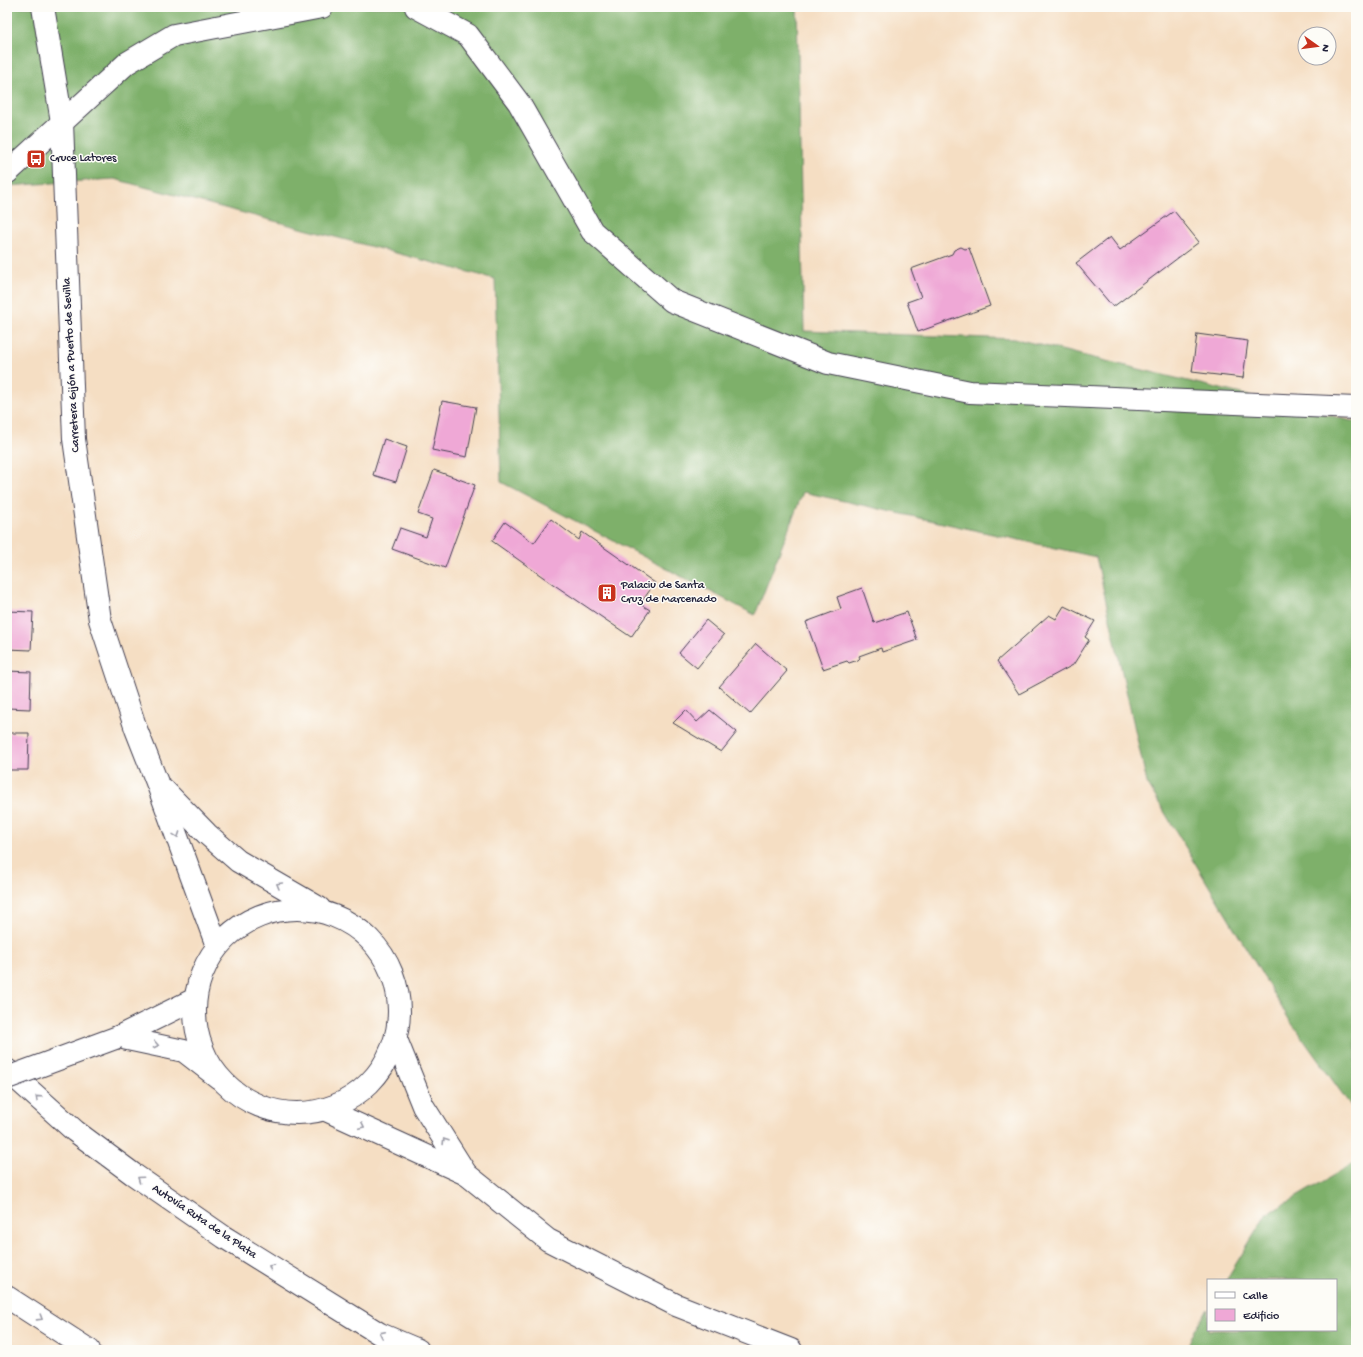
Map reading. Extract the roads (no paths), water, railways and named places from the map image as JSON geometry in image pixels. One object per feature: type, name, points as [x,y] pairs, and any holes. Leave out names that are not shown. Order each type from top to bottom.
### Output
[{"type":"main road","name":"Carretera Gijón a Puerto de Sevilla","points":[[43,7],[62,122],[74,439],[100,620],[136,729],[217,946]]},
{"type":"main road","points":[[7,173],[127,63],[174,34],[322,7]]},
{"type":"main road","points":[[416,7],[468,35],[519,103],[592,231],[672,301],[828,363],[970,392],[1356,408]]},
{"type":"main road","name":"Carretera Gijón a Puerto de Sevilla","points":[[158,785],[207,834],[238,861],[325,912]]},
{"type":"main road","points":[[118,1036],[184,1051],[246,1101],[270,1111],[300,1114],[326,1110],[356,1096],[382,1068],[396,1039],[400,1006],[394,976],[380,950],[359,928],[325,912],[289,908],[241,924],[217,946],[203,969],[195,999],[198,1038],[219,1078]]},
{"type":"main road","points":[[7,1078],[118,1036],[195,999]]},
{"type":"main road","points":[[396,1039],[423,1106],[466,1174]]},
{"type":"main road","name":"Autovía Ruta de la Plata","points":[[7,1070],[75,1131],[133,1174],[224,1237],[380,1334],[418,1350]]},
{"type":"main road","points":[[326,1110],[466,1174],[548,1240],[676,1305],[791,1350]]},
{"type":"main road","points":[[7,1297],[89,1350]]},
{"type":"place","name":"Cruce Latores","points":[[36,159]]},
{"type":"place","name":"Palaciu de Santa Cruz de Marcenado","points":[[607,593]]}]
